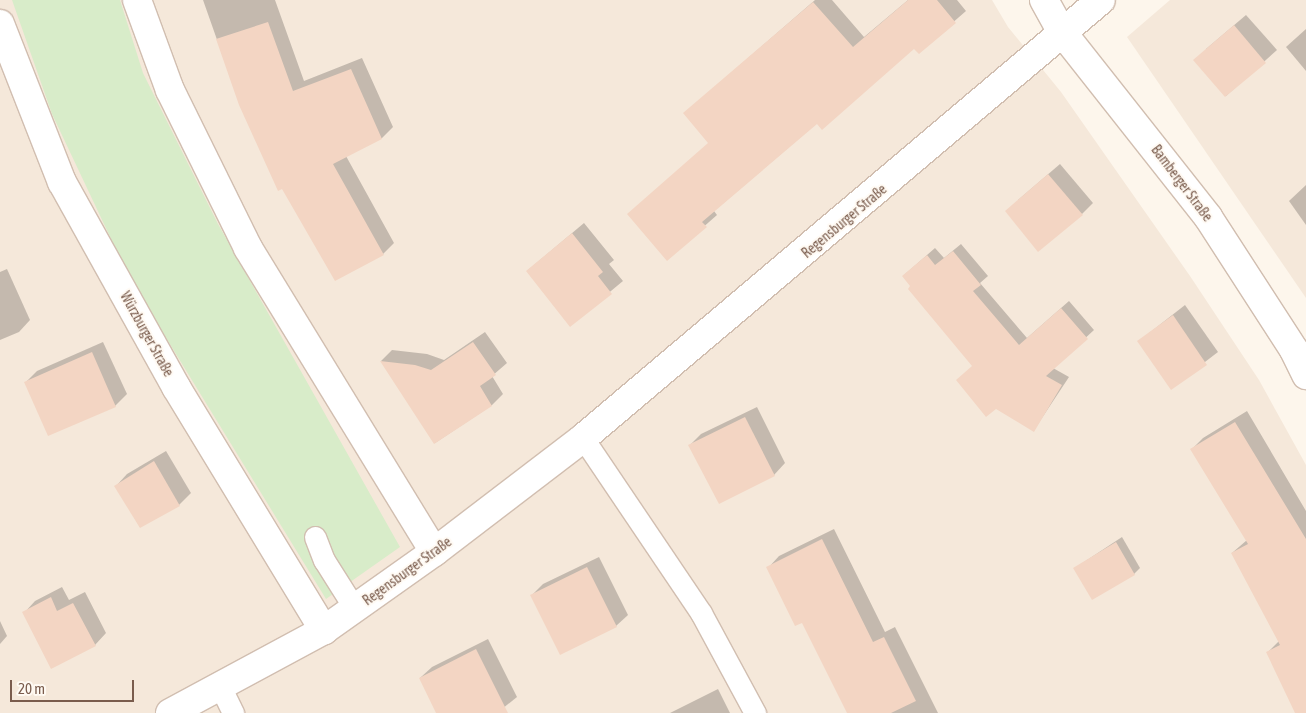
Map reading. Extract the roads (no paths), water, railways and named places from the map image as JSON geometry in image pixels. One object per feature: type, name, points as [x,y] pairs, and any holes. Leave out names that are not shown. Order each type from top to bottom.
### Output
[{"type":"street","points":[[137,0],[170,90],[248,248],[434,552]]},
{"type":"street","name":"Bamberger Straße","points":[[1044,0],[1062,32],[1208,217],[1294,350],[1306,375]]},
{"type":"street","name":"Regensburger Straße","points":[[170,713],[221,688],[324,630],[434,552],[583,438],[842,222],[1101,0]]},
{"type":"street","name":"Würzburger Straße","points":[[0,24],[62,182],[176,387],[324,630]]},
{"type":"lane","points":[[583,438],[701,613],[755,713]]},
{"type":"lane","points":[[316,537],[324,560],[355,609]]},
{"type":"lane","points":[[221,688],[233,713]]}]
